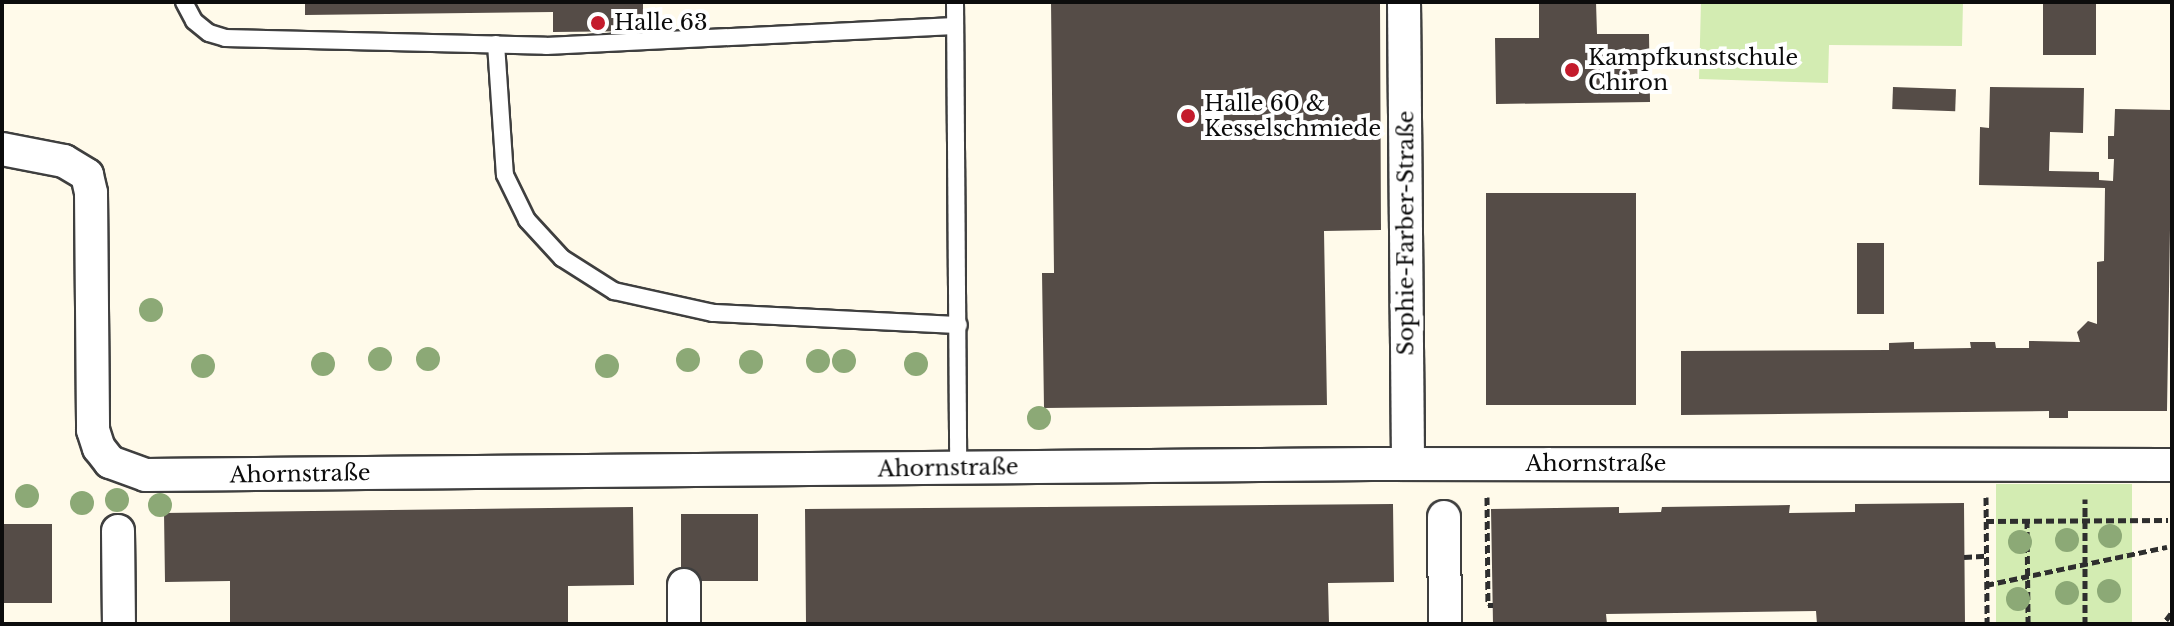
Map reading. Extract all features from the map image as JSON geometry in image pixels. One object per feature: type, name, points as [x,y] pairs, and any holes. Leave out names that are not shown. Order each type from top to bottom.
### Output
[{"type":"street","name":"Sophie-Farber-Straße","points":[[1404,2],[1408,464]]},
{"type":"street","name":"Ahornstraße","points":[[2,149],[64,161],[87,175],[91,210],[93,430],[106,458],[135,473],[1408,464],[2172,465]]},
{"type":"street","points":[[1444,517],[1445,624]]},
{"type":"street","points":[[118,531],[119,624]]},
{"type":"street","points":[[684,585],[684,624]]},
{"type":"lane","points":[[184,2],[194,21],[209,33],[225,38],[546,46],[955,26]]},
{"type":"lane","points":[[955,2],[958,468]]},
{"type":"lane","points":[[496,44],[505,175],[527,220],[562,258],[614,291],[713,313],[959,325]]},
{"type":"path","points":[[1486,464],[1488,605],[1493,605]]},
{"type":"path","points":[[2085,492],[2085,624]]},
{"type":"path","points":[[1986,505],[1987,624]]},
{"type":"path","points":[[2027,520],[2028,624]]},
{"type":"path","points":[[1986,521],[2168,520]]},
{"type":"path","points":[[1986,585],[2167,547]]},
{"type":"path","points":[[1964,557],[1986,556]]},
{"type":"path","points":[[2166,620],[2172,612]]},
{"type":"green space","points":[[1701,2],[1963,2],[1962,46],[1829,45],[1828,83],[1699,79]]},
{"type":"green space","points":[[1996,484],[2132,484],[2132,624],[1996,624]]},
{"type":"building","name":"Halle 63","points":[[305,2],[643,2],[643,31],[553,32],[553,12],[305,15]]},
{"type":"building","name":"Halle 60 & Kesselschmiede","points":[[1051,2],[1380,2],[1381,230],[1324,231],[1327,405],[1044,408],[1042,273],[1054,273]]},
{"type":"building","name":"Kampfkunstschule Chiron","points":[[1539,2],[1596,2],[1597,34],[1649,34],[1650,102],[1496,104],[1495,38],[1539,38]]},
{"type":"building","points":[[2043,2],[2096,2],[2096,55],[2043,55]]},
{"type":"building","points":[[1893,87],[1956,89],[1955,111],[1892,109]]},
{"type":"building","points":[[1990,87],[2084,88],[2083,133],[2050,132],[2049,171],[2099,172],[2099,180],[2113,181],[2114,159],[2108,159],[2108,136],[2114,136],[2115,109],[2172,110],[2167,411],[2068,411],[2068,418],[2049,418],[2049,411],[1681,415],[1681,351],[1889,350],[1889,343],[1914,342],[1914,349],[1971,348],[1970,342],[1995,342],[1996,348],[2029,348],[2029,341],[2080,342],[2077,332],[2088,321],[2097,324],[2097,262],[2104,261],[2105,188],[1979,185],[1980,127],[1989,128]]},
{"type":"building","points":[[1486,193],[1636,193],[1636,405],[1486,405]]},
{"type":"building","points":[[1857,243],[1884,243],[1884,314],[1857,314]]},
{"type":"building","points":[[1964,503],[1965,624],[1817,624],[1816,611],[1606,614],[1607,624],[1493,624],[1491,509],[1619,507],[1619,513],[1661,512],[1662,507],[1790,505],[1789,513],[1855,512],[1855,504]]},
{"type":"building","points":[[1393,504],[1394,582],[1328,583],[1329,624],[806,624],[805,509]]},
{"type":"building","points":[[633,507],[634,585],[568,586],[568,624],[230,624],[230,581],[165,582],[164,513]]},
{"type":"building","points":[[681,514],[758,514],[758,581],[681,581]]},
{"type":"building","points":[[2,524],[52,524],[52,603],[2,603]]},
{"type":"place","name":"Halle 63","points":[[598,23]]},
{"type":"place","name":"Kampfkunstschule Chiron","points":[[1572,70]]},
{"type":"place","name":"Halle 60 & Kesselschmiede","points":[[1188,116]]}]
